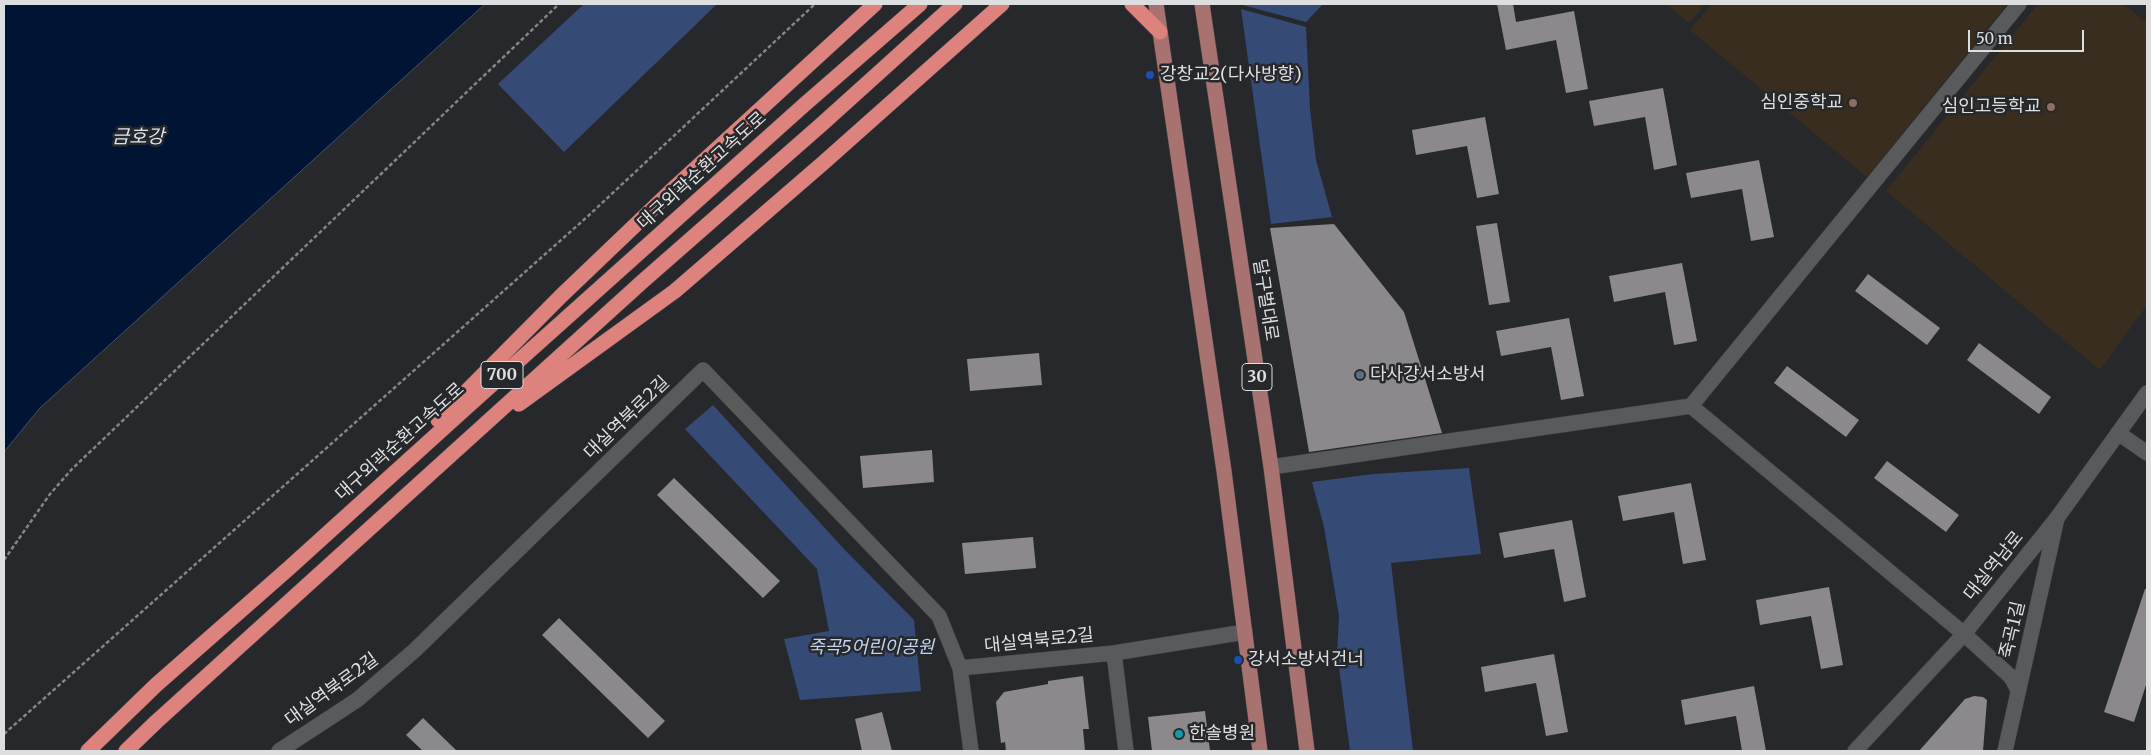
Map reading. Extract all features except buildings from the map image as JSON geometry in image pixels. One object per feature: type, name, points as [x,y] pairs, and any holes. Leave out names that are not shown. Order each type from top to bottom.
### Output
[{"type":"highway","points":[[376,489],[456,402],[561,296],[875,4]]},
{"type":"highway","name":"대구외곽순환고속도로","points":[[88,751],[156,685],[804,105],[920,4]]},
{"type":"highway","name":"700","points":[[126,751],[643,281],[955,4]]},
{"type":"highway","points":[[465,442],[675,291],[822,164],[1002,4]]},
{"type":"highway","points":[[1132,4],[1160,32]]},
{"type":"main road","points":[[1156,4],[1224,470],[1260,751]]},
{"type":"main road","name":"달구벌대로","points":[[1202,4],[1271,467],[1307,751]]},
{"type":"street","points":[[1271,467],[1691,406],[2019,4]]},
{"type":"street","name":"대실역북로2길","points":[[279,751],[357,700],[415,650],[703,370],[939,616],[960,668],[970,751]]},
{"type":"street","name":"대실역남로","points":[[1855,751],[1964,634],[2057,518],[2147,393]]},
{"type":"street","points":[[1691,406],[1964,634],[2011,677],[2018,690]]},
{"type":"street","points":[[2118,433],[2147,453]]},
{"type":"street","name":"죽곡1길","points":[[2005,751],[2057,518]]},
{"type":"street","points":[[1114,652],[1245,632]]},
{"type":"street","name":"대실역북로2길","points":[[960,668],[1114,652],[1126,751]]},
{"type":"path","points":[[4,560],[50,494],[72,469],[559,4]]},
{"type":"path","points":[[4,734],[587,217],[815,4]]},
{"type":"shaded area","points":[[1666,4],[1705,4],[1689,23]]},
{"type":"shaded area","name":"심인중학교","points":[[1712,4],[2007,4],[1867,177],[1690,30]]},
{"type":"shaded area","name":"심인고등학교","points":[[2038,4],[2124,4],[2147,23],[2147,305],[2100,370],[1886,191]]},
{"type":"green space","points":[[584,4],[717,4],[564,152],[498,84]]},
{"type":"green space","points":[[1239,4],[1323,4],[1306,22]]},
{"type":"green space","points":[[1241,9],[1306,27],[1310,109],[1316,160],[1332,217],[1271,224]]},
{"type":"green space","name":"죽곡5어린이공원","points":[[713,405],[843,548],[914,620],[921,691],[800,700],[784,639],[829,631],[817,569],[685,429]]},
{"type":"green space","points":[[1469,468],[1481,554],[1391,563],[1413,751],[1350,751],[1337,652],[1339,616],[1324,527],[1312,482],[1373,474]]},
{"type":"water","name":"금호강","points":[[4,4],[485,4],[40,408],[4,452]]},
{"type":"place","name":"강창교2(다사방향)","points":[[1150,75]]},
{"type":"place","name":"심인중학교","points":[[1853,103]]},
{"type":"place","name":"심인고등학교","points":[[2051,107]]},
{"type":"place","name":"다사강서소방서","points":[[1360,375]]},
{"type":"place","name":"강서소방서건너","points":[[1238,660]]},
{"type":"place","name":"한솔병원","points":[[1179,734]]}]
